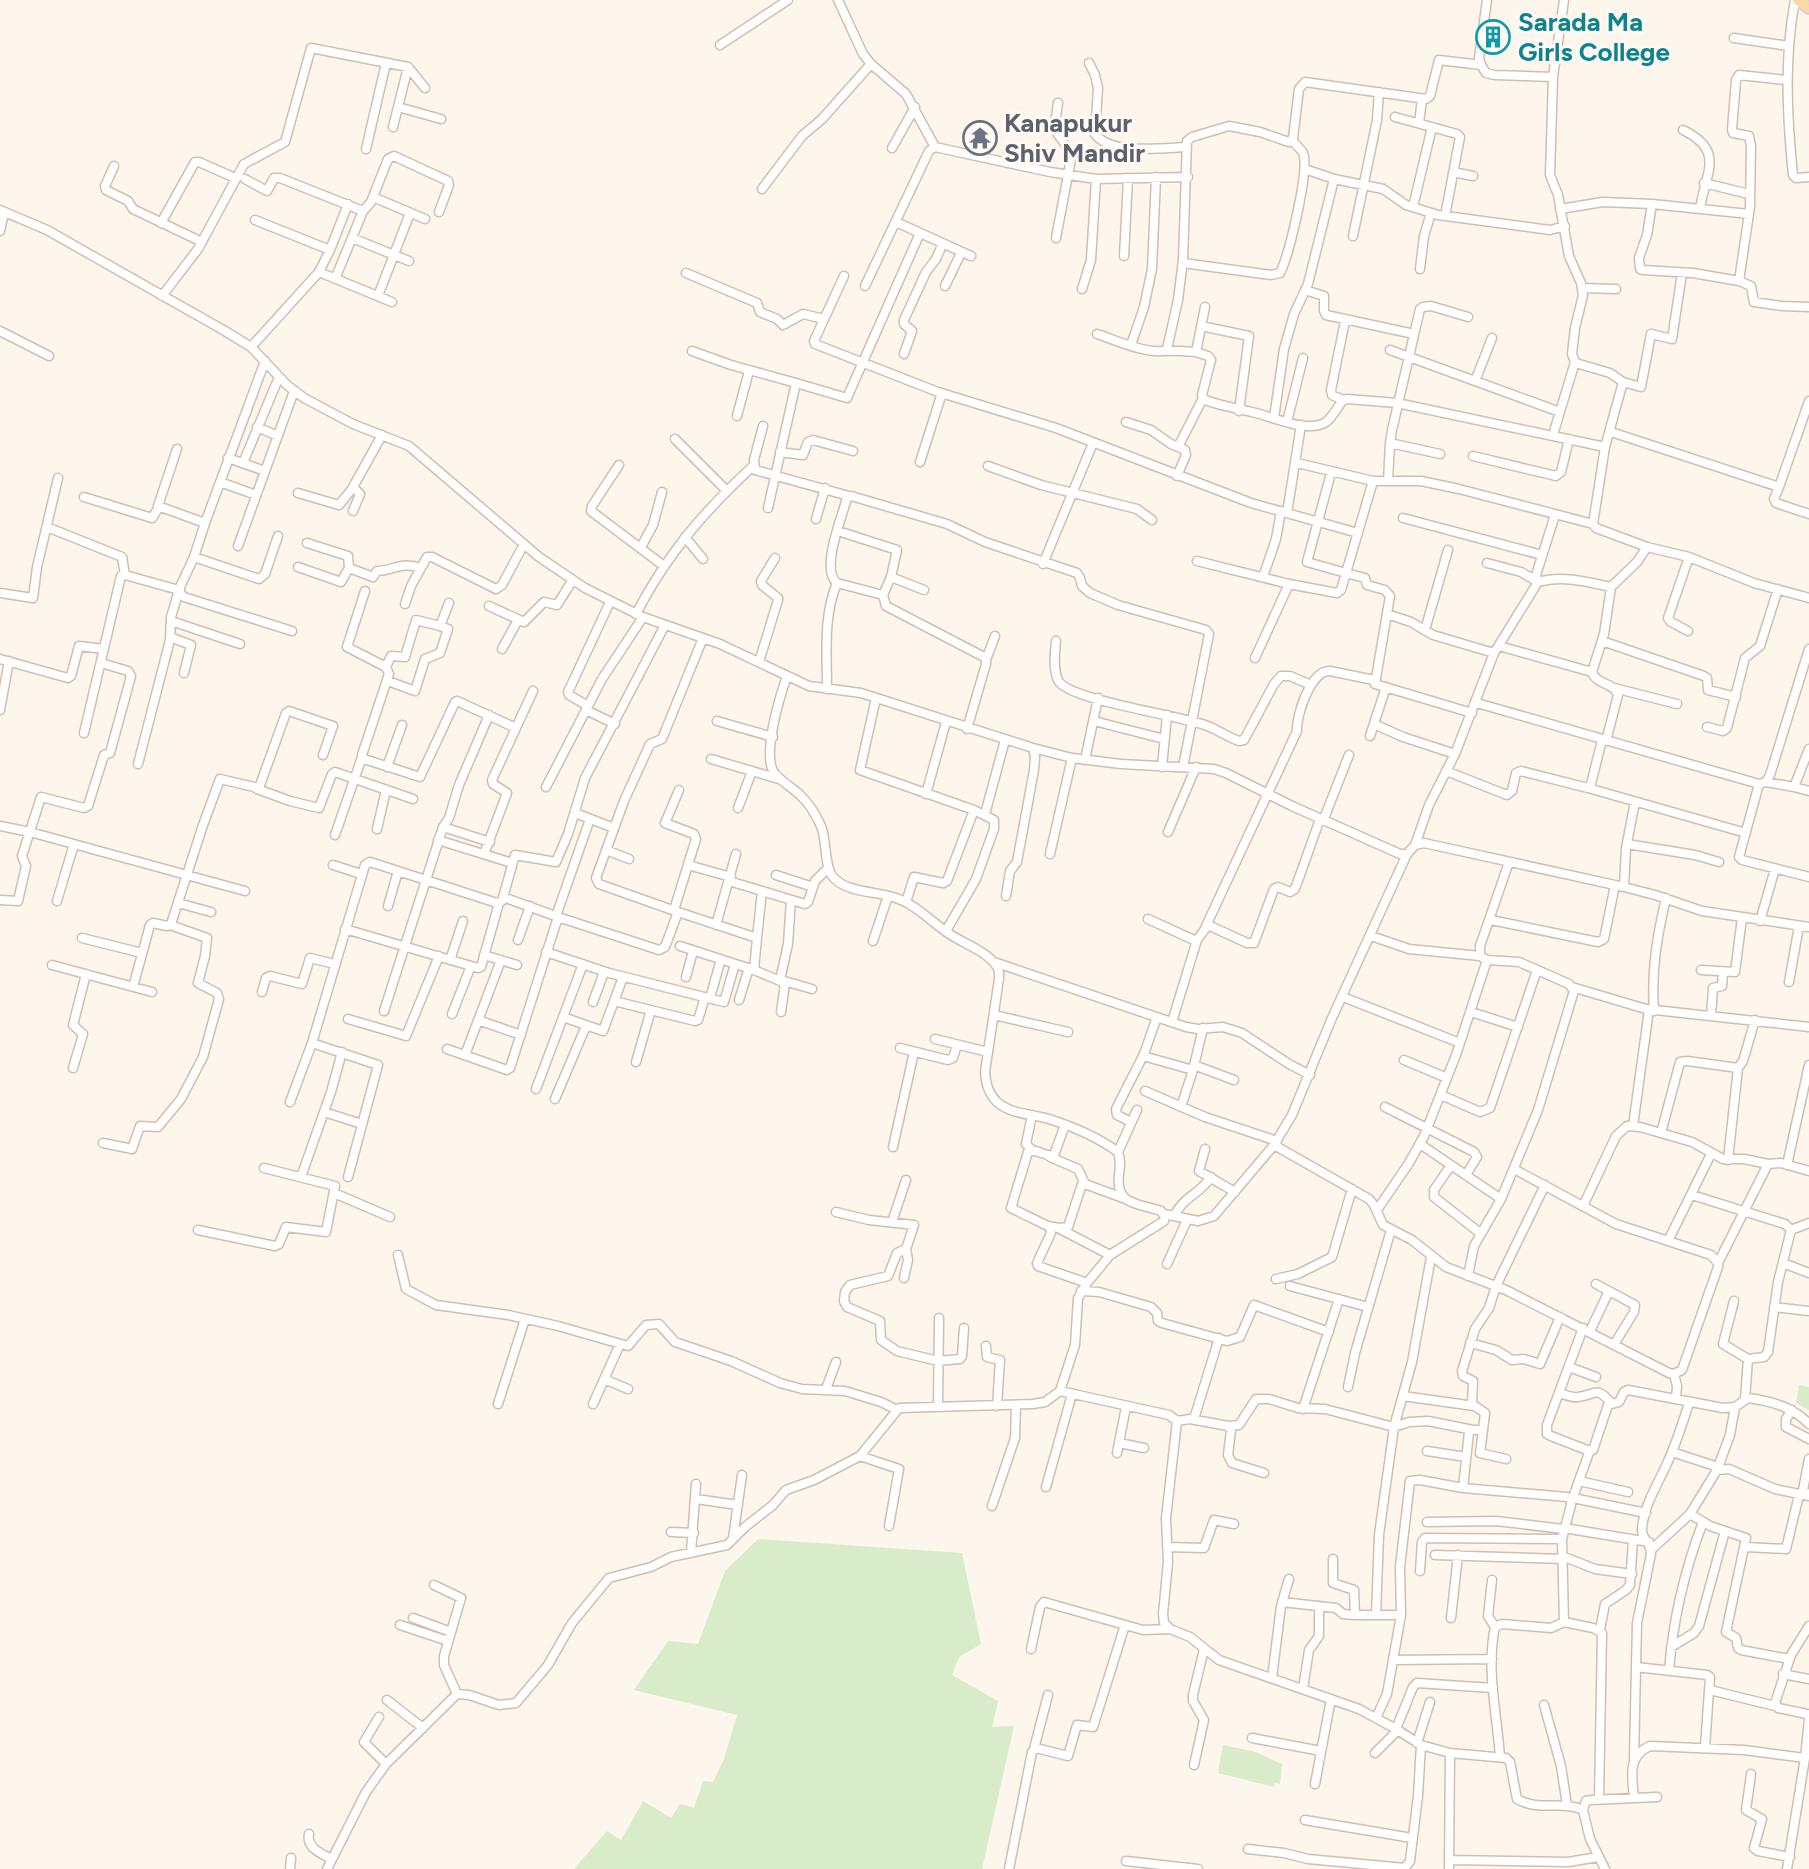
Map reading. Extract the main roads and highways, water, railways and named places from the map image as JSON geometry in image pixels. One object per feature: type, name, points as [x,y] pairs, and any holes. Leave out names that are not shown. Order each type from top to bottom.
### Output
[{"type":"main road","points":[[1796,0],[1809,8]]},
{"type":"place","name":"Sarada Ma Girls College","points":[[1493,37]]},
{"type":"place","name":"Kanapukur Shiv Mandir","points":[[980,138]]}]
